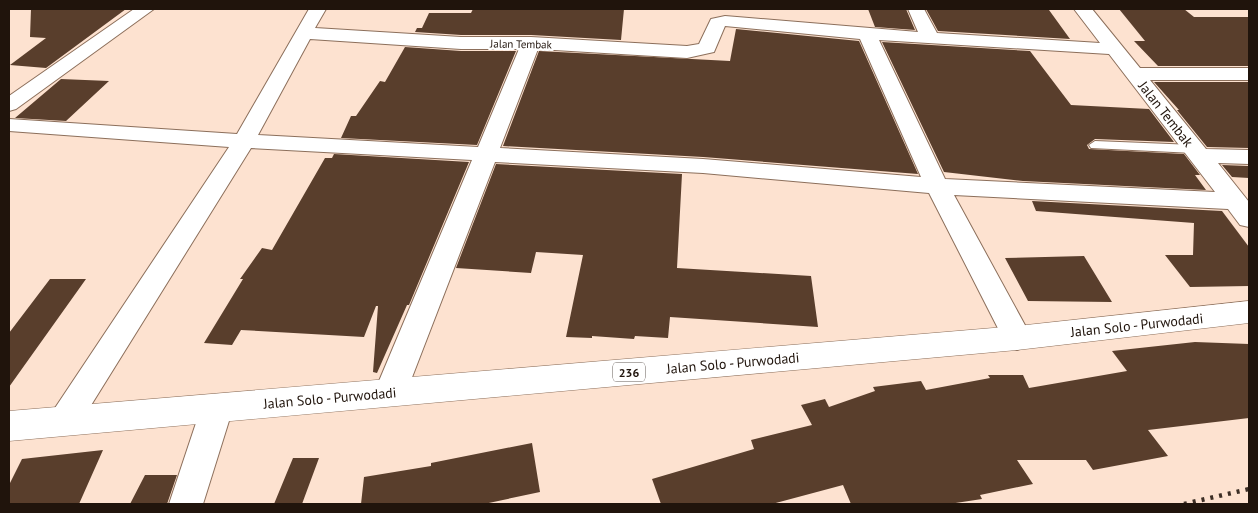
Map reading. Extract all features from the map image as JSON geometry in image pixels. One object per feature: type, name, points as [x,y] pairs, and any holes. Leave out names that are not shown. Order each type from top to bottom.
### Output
[{"type":"main road","name":"Jalan Solo - Purwodadi","points":[[9,426],[1017,338],[1249,312]]},
{"type":"street","points":[[9,105],[145,9]]},
{"type":"street","points":[[64,421],[244,141],[317,9]]},
{"type":"street","points":[[916,9],[930,37]]},
{"type":"street","name":"Jalan Tembak","points":[[1083,9],[1249,219]]},
{"type":"street","points":[[778,17],[867,34],[1114,49]]},
{"type":"street","name":"Jalan Tembak","points":[[304,33],[461,43],[531,44],[697,52],[707,48],[717,23],[720,21],[778,17]]},
{"type":"street","points":[[867,34],[938,186],[1017,338]]},
{"type":"street","points":[[390,393],[531,44]]},
{"type":"street","points":[[1134,74],[1249,74]]},
{"type":"street","points":[[9,124],[244,141],[703,166],[938,186],[1235,201]]},
{"type":"street","points":[[1196,152],[1249,157]]},
{"type":"street","points":[[186,504],[217,408]]},
{"type":"lane","points":[[1095,145],[1196,152]]},
{"type":"building","points":[[31,9],[126,9],[46,68],[10,65],[46,38],[30,37]]},
{"type":"building","points":[[473,9],[624,9],[621,40],[531,35],[461,35],[415,32],[417,28],[422,28],[429,13],[471,13]]},
{"type":"building","points":[[868,9],[906,9],[915,30],[875,27]]},
{"type":"building","points":[[926,9],[1049,10],[1070,39],[938,31]]},
{"type":"building","points":[[1119,9],[1184,9],[1194,17],[1249,17],[1249,66],[1158,66],[1134,41],[1145,41]]},
{"type":"building","points":[[736,29],[859,41],[918,174],[703,157],[503,146],[539,51],[730,61]]},
{"type":"building","points":[[882,42],[1030,51],[1071,105],[1149,109],[1174,142],[1095,139],[1087,145],[1089,149],[1184,154],[1200,175],[1195,175],[1206,190],[1023,181],[944,172]]},
{"type":"building","points":[[405,47],[461,51],[516,51],[477,145],[341,138],[351,116],[356,116],[380,81],[385,82]]},
{"type":"building","points":[[61,79],[109,81],[66,121],[15,118]]},
{"type":"building","points":[[1154,82],[1249,82],[1249,148],[1207,147],[1177,110],[1179,110]]},
{"type":"building","points":[[334,154],[469,162],[409,305],[407,305],[377,373],[373,372],[378,306],[376,306],[364,337],[241,330],[232,345],[204,343],[243,279],[240,279],[262,248],[272,250],[325,158],[332,158]]},
{"type":"building","points":[[496,164],[682,174],[677,268],[811,276],[818,327],[670,317],[668,338],[635,336],[634,339],[592,336],[592,338],[566,337],[583,255],[536,252],[531,273],[456,268]]},
{"type":"building","points":[[1222,165],[1249,166],[1249,178],[1232,177]]},
{"type":"building","points":[[1032,201],[1222,211],[1249,247],[1249,286],[1190,287],[1165,255],[1193,255],[1194,223],[1036,211]]},
{"type":"building","points":[[1084,256],[1112,302],[1028,301],[1005,258]]},
{"type":"building","points":[[50,279],[86,279],[9,387],[9,333]]},
{"type":"building","points":[[1195,342],[1249,344],[1249,418],[1148,430],[1168,456],[1093,470],[1086,460],[1017,460],[1033,484],[980,495],[982,499],[949,504],[851,504],[843,485],[772,504],[661,504],[652,479],[754,449],[751,440],[812,425],[801,405],[825,399],[829,407],[875,391],[873,387],[921,381],[926,390],[990,378],[988,375],[1023,375],[1029,388],[1127,371],[1112,351]]},
{"type":"building","points":[[532,443],[540,492],[484,504],[361,504],[364,477],[431,466],[431,463]]},
{"type":"building","points":[[103,450],[79,504],[9,504],[9,485],[22,459]]},
{"type":"building","points":[[293,458],[319,458],[302,504],[274,504]]},
{"type":"building","points":[[145,475],[177,475],[167,504],[130,504]]},
{"type":"railway","points":[[1184,504],[1249,489]]}]
